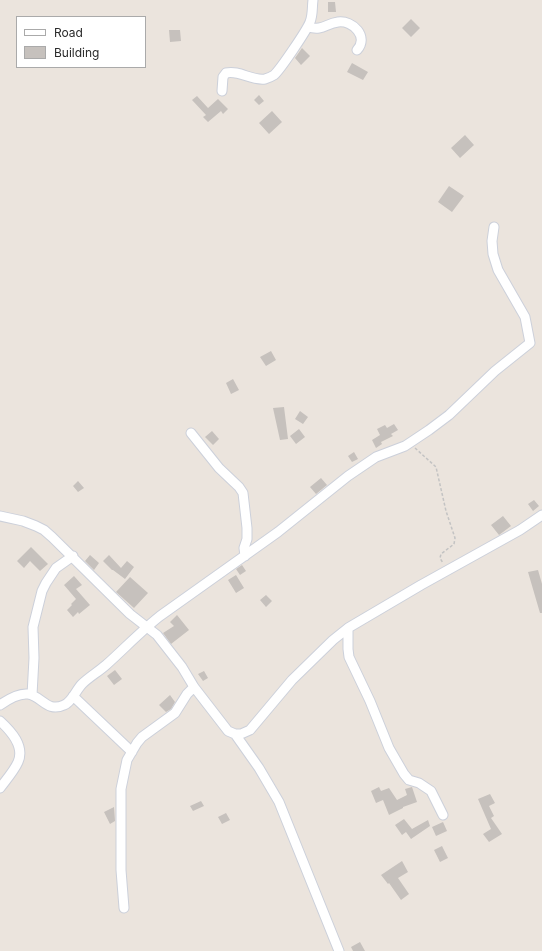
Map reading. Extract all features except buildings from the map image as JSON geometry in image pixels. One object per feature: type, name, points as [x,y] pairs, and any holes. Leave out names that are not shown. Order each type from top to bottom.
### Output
[{"type":"street","points":[[222,91],[223,77],[226,73],[241,73],[260,79],[274,75],[281,68],[308,27],[312,15],[313,0]]},
{"type":"street","points":[[308,27],[318,29],[338,22],[347,23],[357,30],[362,38],[362,44],[357,50]]},
{"type":"street","points":[[0,705],[21,695],[27,694],[32,695],[48,706],[60,707],[68,704],[82,684],[104,667],[147,626],[174,605],[278,532],[348,476],[376,457],[409,443],[449,415],[495,371],[530,344],[525,317],[498,270],[492,241],[494,227]]},
{"type":"street","points":[[191,433],[219,468],[239,487],[243,493],[245,499],[247,528],[247,538],[244,548],[245,556]]},
{"type":"street","points":[[0,516],[23,521],[44,530],[73,556],[130,614],[157,635],[170,650],[194,687],[222,724],[228,731],[235,734],[245,733],[250,730],[292,680],[333,640],[348,628],[520,530],[542,515]]},
{"type":"street","points":[[32,695],[34,658],[33,627],[42,591],[56,568],[73,556]]},
{"type":"street","points":[[348,628],[348,649],[351,661],[370,700],[389,748],[409,780],[419,783],[431,791],[444,815]]},
{"type":"street","points":[[333,640],[348,649]]},
{"type":"street","points":[[124,908],[121,870],[121,789],[128,760],[142,737],[175,713],[187,694],[194,687]]},
{"type":"street","points":[[73,696],[132,752]]},
{"type":"street","points":[[0,721],[10,730],[16,739],[19,754],[18,761],[0,788]]},
{"type":"street","points":[[235,734],[260,768],[279,802],[339,951]]},
{"type":"path","points":[[409,443],[436,467],[446,510],[456,538],[454,544],[440,556],[447,571]]}]
